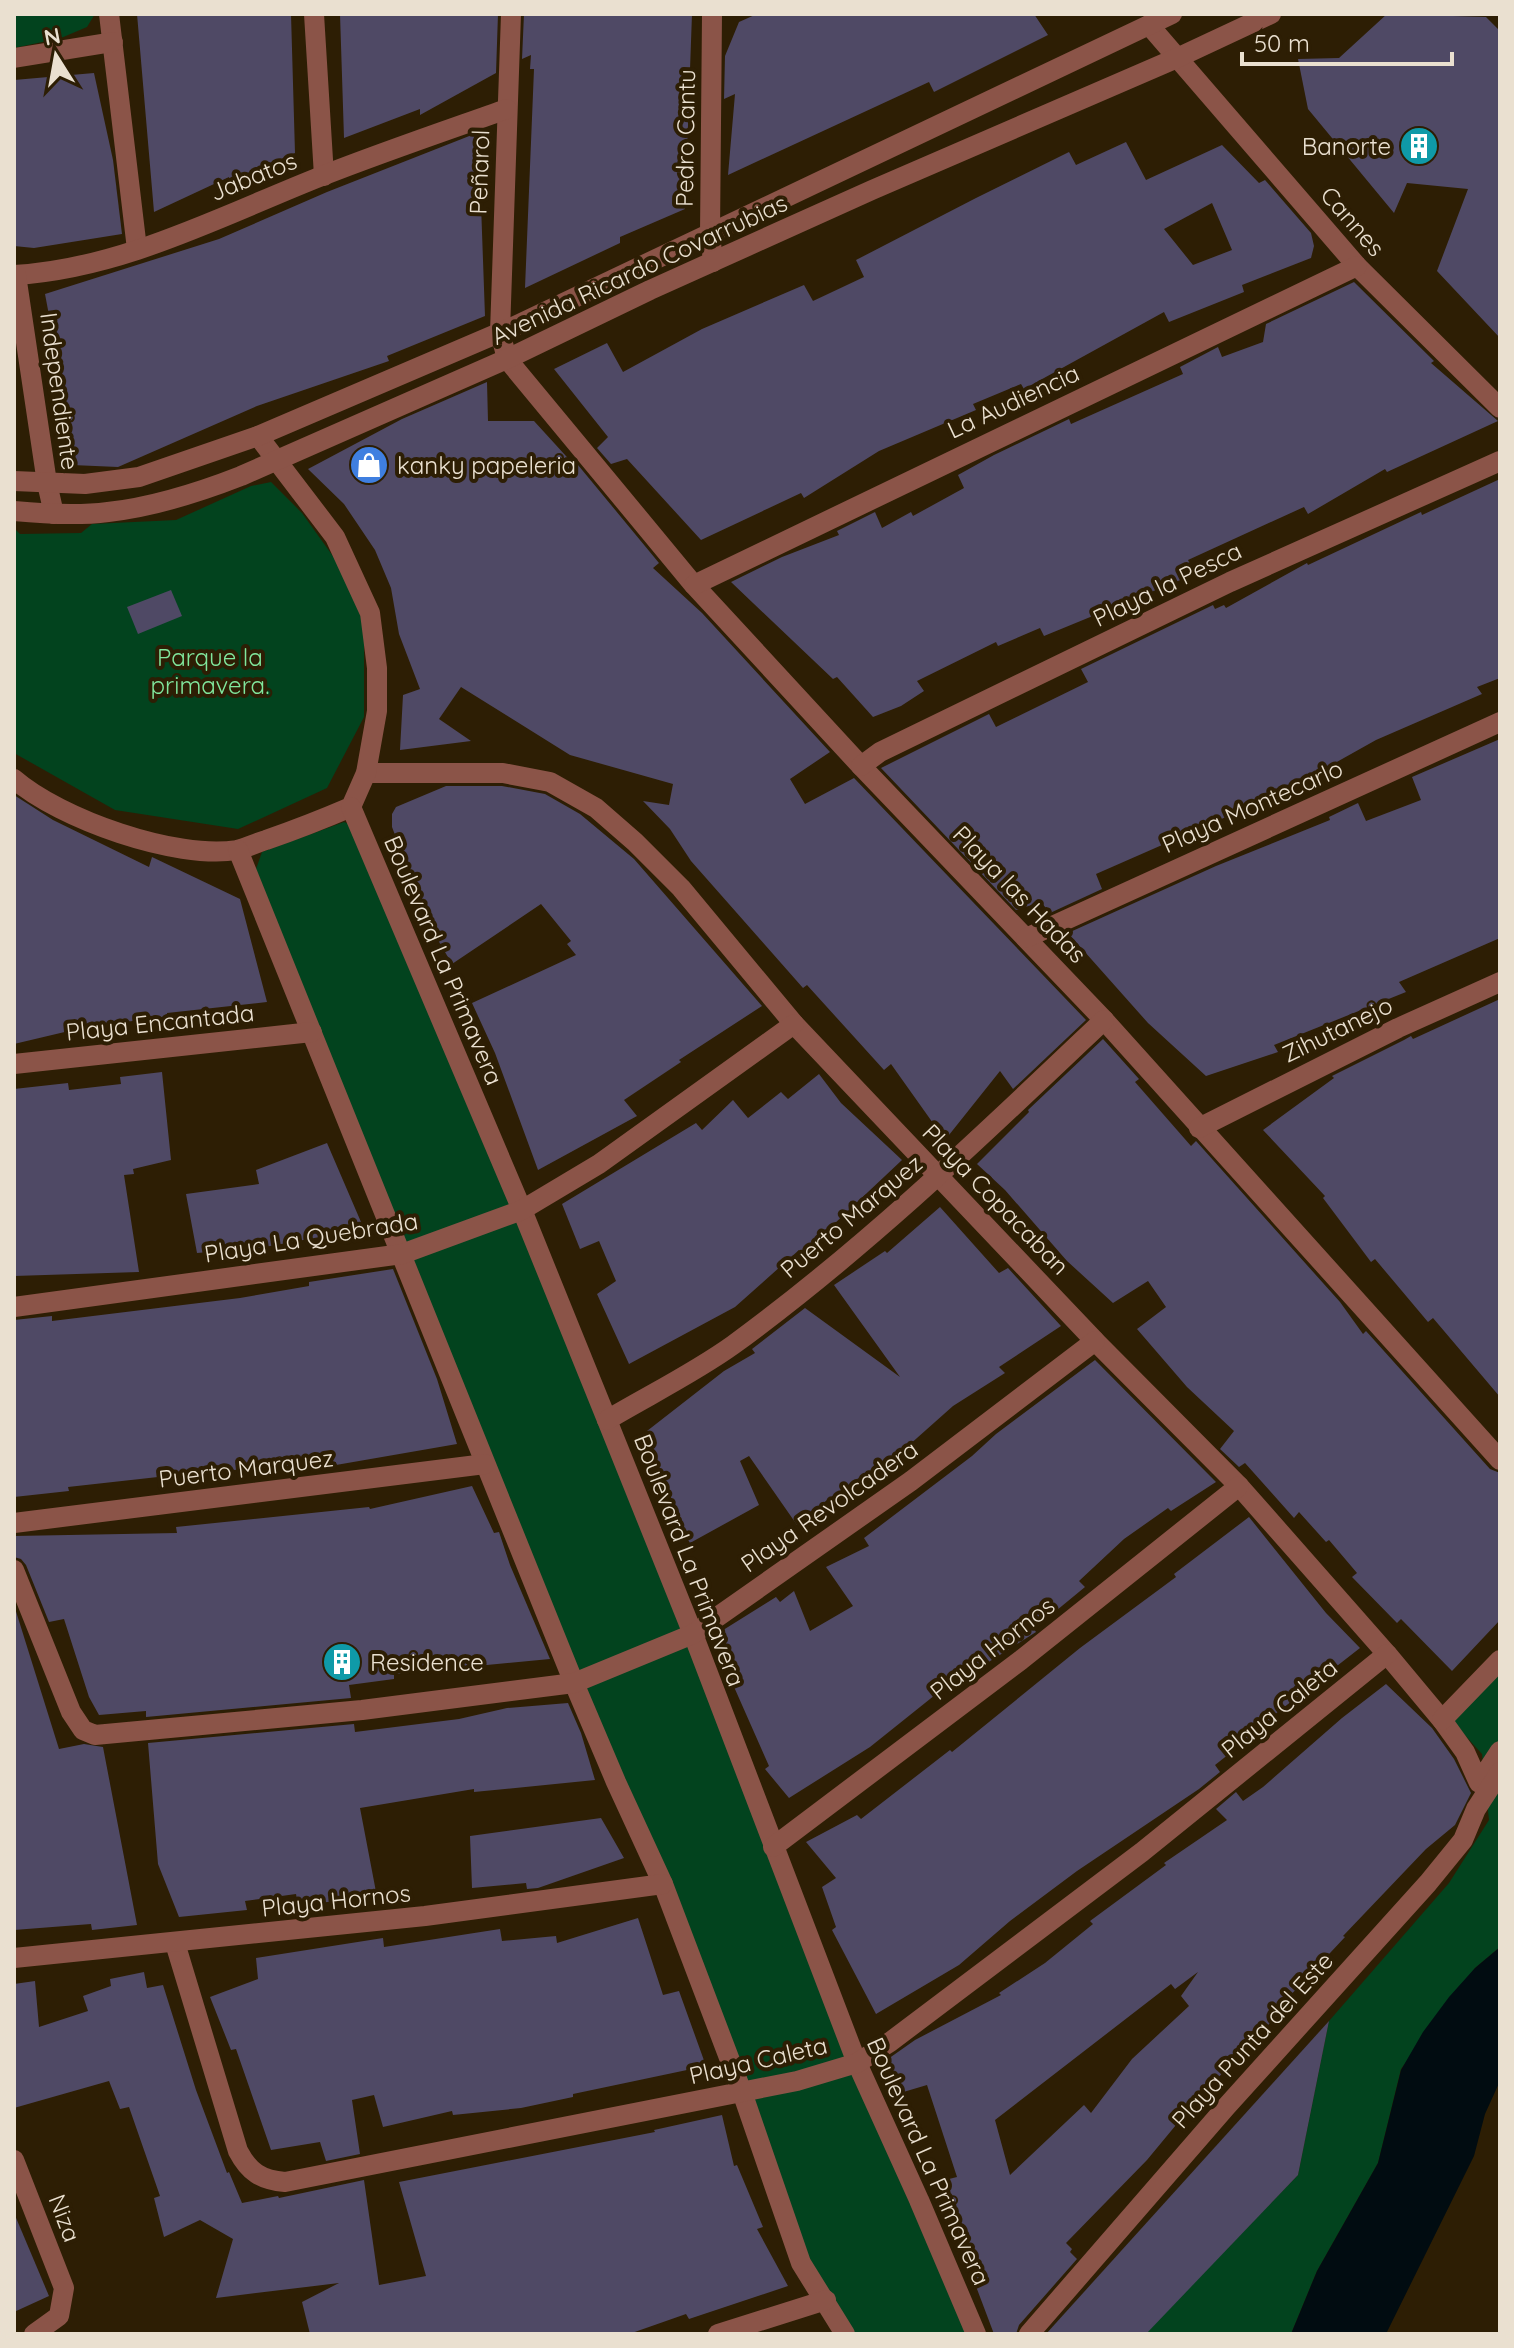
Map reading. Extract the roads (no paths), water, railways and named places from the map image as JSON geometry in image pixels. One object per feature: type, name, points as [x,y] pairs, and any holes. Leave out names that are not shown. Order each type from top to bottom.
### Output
[{"type":"street","points":[[109,14],[137,249]]},
{"type":"street","points":[[314,14],[324,176]]},
{"type":"street","name":"Peñarol","points":[[500,332],[511,14]]},
{"type":"street","name":"Pedro Cantu","points":[[712,14],[710,233],[713,262]]},
{"type":"street","name":"Avenida Ricardo Covarrubias","points":[[14,481],[85,484],[139,477],[258,436],[500,332],[1172,14]]},
{"type":"street","name":"Avenida Ricardo Covarrubias","points":[[14,511],[105,513],[211,488],[507,359],[713,262],[1271,14]]},
{"type":"street","name":"Cannes","points":[[1149,25],[1357,266],[1500,408]]},
{"type":"street","points":[[14,58],[113,42]]},
{"type":"street","name":"Jabatos","points":[[15,275],[78,268],[137,249],[507,109]]},
{"type":"street","name":"La Audiencia","points":[[694,585],[712,573],[1357,266]]},
{"type":"street","name":"Independiente","points":[[15,275],[54,514]]},
{"type":"street","points":[[500,332],[507,359]]},
{"type":"street","name":"Playa las Hadas","points":[[507,359],[694,585],[861,766],[1104,1020],[1500,1460]]},
{"type":"street","points":[[14,779],[52,805],[115,831],[200,852],[238,850],[351,807],[366,773],[377,711],[377,668],[370,613],[335,537],[258,436]]},
{"type":"street","name":"Playa la Pesca","points":[[861,766],[880,752],[1230,582],[1500,461]]},
{"type":"street","name":"Playa Montecarlo","points":[[1026,938],[1500,722]]},
{"type":"street","name":"Playa Copacaban","points":[[366,773],[503,773],[550,782],[596,808],[681,888],[794,1024],[1095,1341],[1239,1486],[1442,1720],[1465,1752],[1479,1783],[1500,1751]]},
{"type":"street","name":"Boulevard La Primavera","points":[[351,807],[522,1210],[607,1420],[693,1634],[857,2063],[976,2334]]},
{"type":"street","points":[[238,850],[574,1683],[663,1884],[742,2092],[801,2263],[845,2334]]},
{"type":"street","name":"Zihutanejo","points":[[1199,1128],[1398,1028],[1500,982]]},
{"type":"street","name":"Puerto Marquez","points":[[607,1420],[731,1346],[829,1270],[939,1177],[1104,1020]]},
{"type":"street","name":"Playa La Quebrada","points":[[14,1307],[402,1254],[522,1210],[599,1164],[794,1024]]},
{"type":"street","name":"Playa Encantada","points":[[14,1064],[312,1032]]},
{"type":"street","name":"Playa Revolcadera","points":[[14,1570],[71,1712],[83,1730],[95,1735],[362,1710],[574,1683],[693,1634],[911,1481],[1095,1341]]},
{"type":"street","name":"Puerto Marquez","points":[[14,1523],[485,1464]]},
{"type":"street","name":"Playa Hornos","points":[[773,1847],[1021,1660],[1239,1486]]},
{"type":"street","name":"Playa Caleta","points":[[175,1943],[238,2151],[253,2174],[273,2181],[285,2182],[797,2081],[857,2063],[890,2042],[1142,1852],[1387,1654]]},
{"type":"street","points":[[1442,1720],[1500,1660]]},
{"type":"street","name":"Playa Punta del Este","points":[[1029,2334],[1226,2107],[1428,1883],[1463,1840],[1476,1809],[1500,1772]]},
{"type":"street","name":"Playa Hornos","points":[[14,1958],[425,1916],[663,1884]]},
{"type":"street","name":"Niza","points":[[14,2160],[65,2296],[59,2316],[34,2334]]},
{"type":"street","points":[[718,2334],[826,2300]]},
{"type":"place","name":"Banorte","points":[[1419,146]]},
{"type":"place","name":"kanky papeleria","points":[[369,465]]},
{"type":"place","name":"Residence","points":[[342,1662]]},
{"type":"park label","name":"Parque la primavera.","points":[[210,671]]}]
